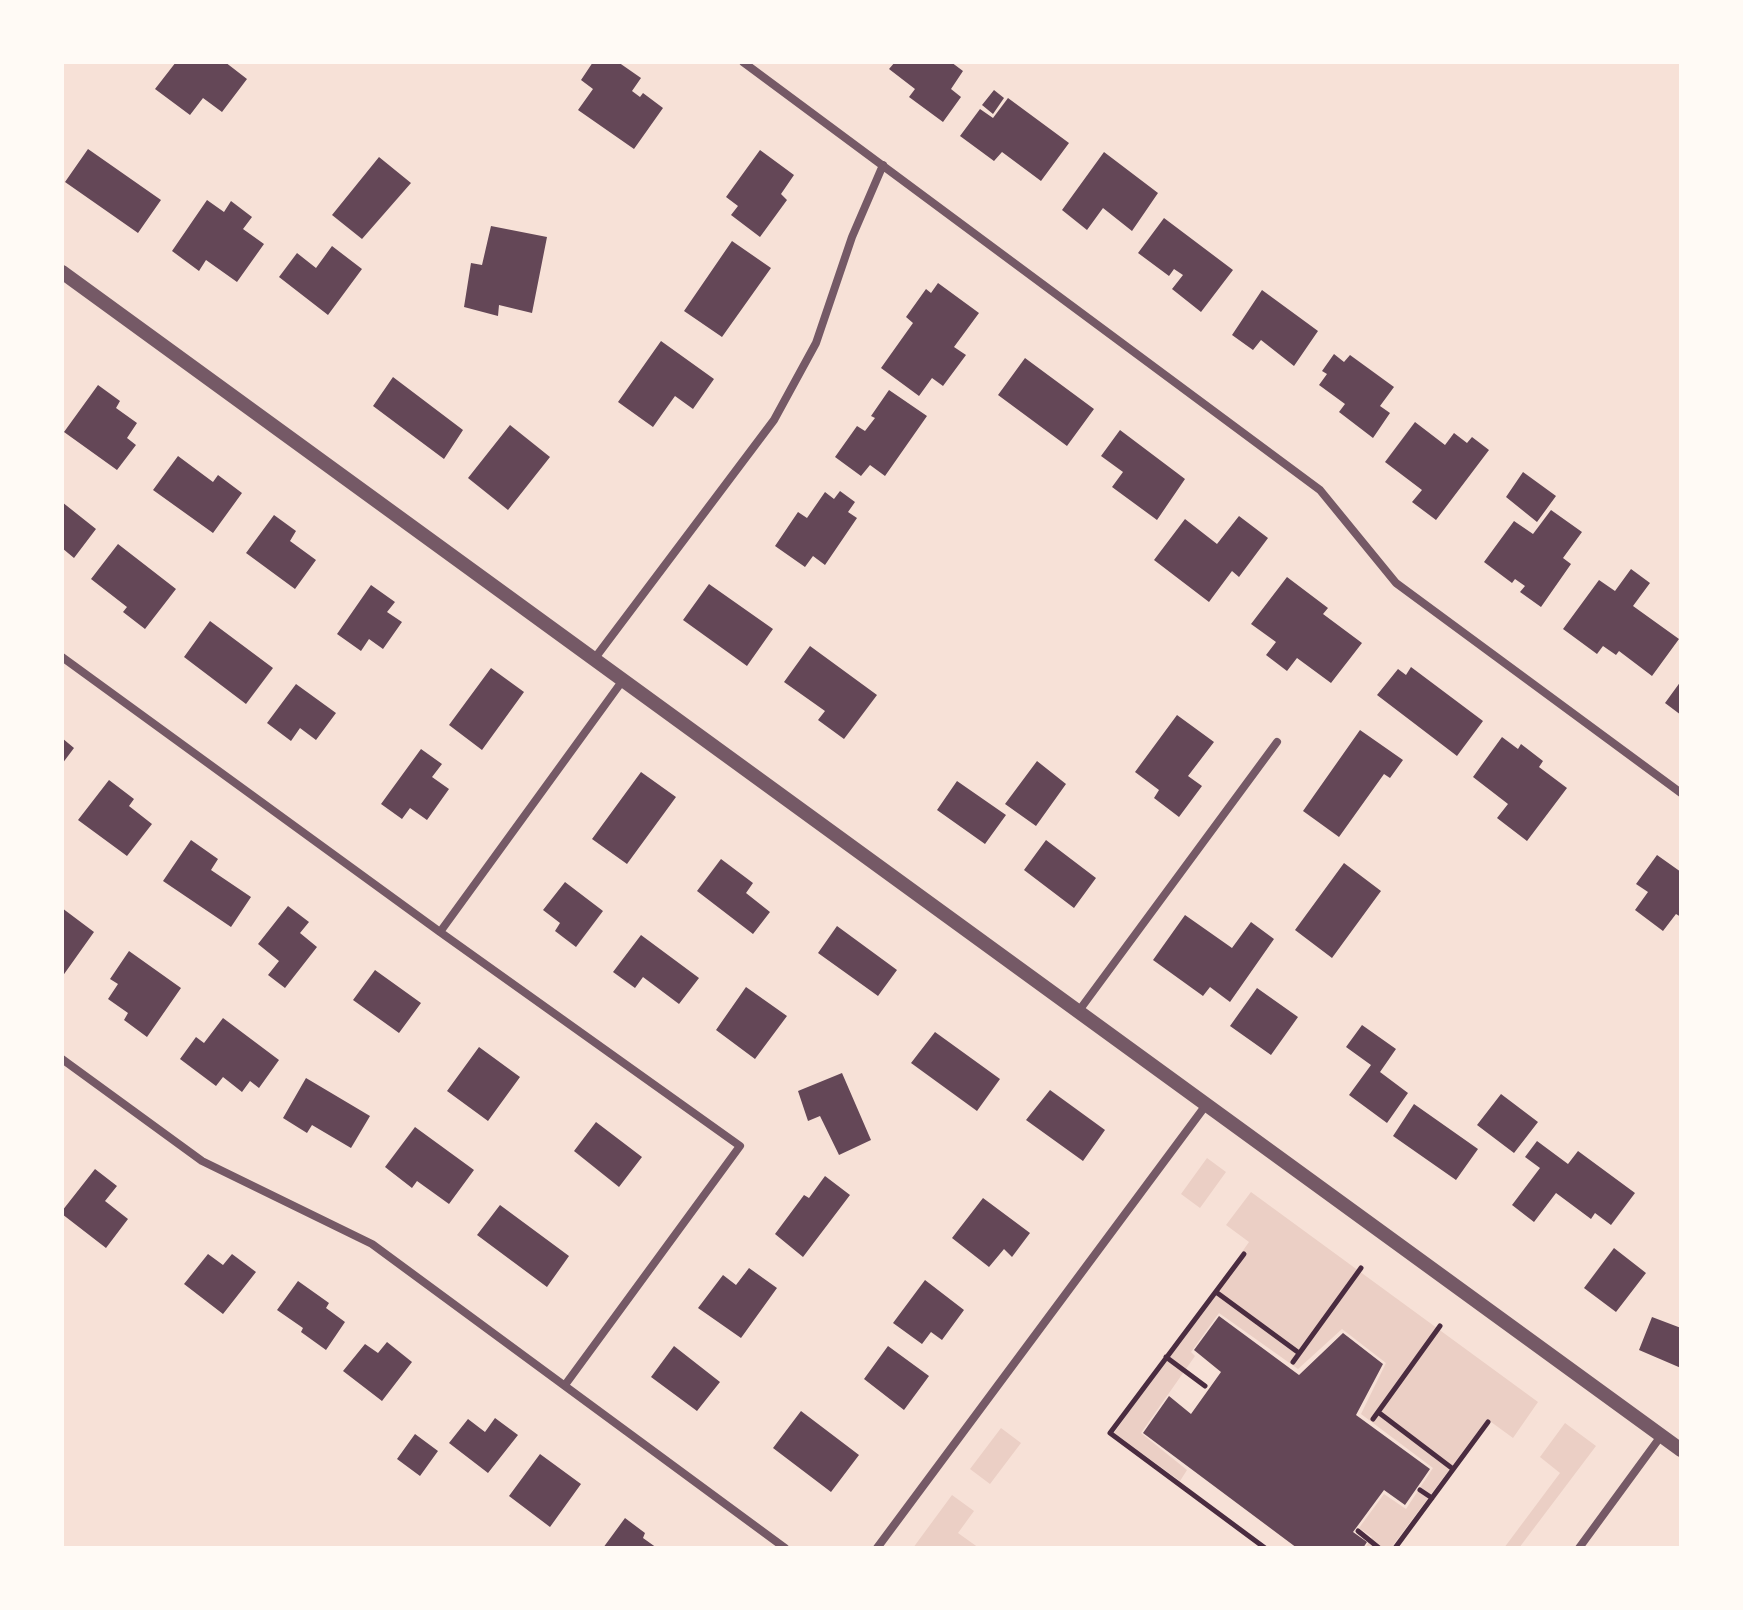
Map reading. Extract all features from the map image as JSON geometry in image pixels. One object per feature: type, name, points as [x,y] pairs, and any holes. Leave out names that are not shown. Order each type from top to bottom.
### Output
[{"type":"street","points":[[743,62],[1320,490],[1396,583],[1681,793]]},
{"type":"street","points":[[595,658],[774,420],[816,343],[852,237],[883,165]]},
{"type":"street","points":[[62,272],[1681,1450]]},
{"type":"street","points":[[62,657],[740,1146],[565,1385]]},
{"type":"street","points":[[440,932],[623,680]]},
{"type":"street","points":[[1078,1012],[1277,742]]},
{"type":"street","points":[[62,1059],[202,1161],[372,1244],[785,1548]]},
{"type":"street","points":[[877,1548],[1206,1105]]},
{"type":"street","points":[[1579,1548],[1661,1436]]},
{"type":"path","points":[[1244,1254],[1110,1433],[1265,1548]]},
{"type":"path","points":[[1293,1362],[1361,1268]]},
{"type":"path","points":[[1216,1292],[1299,1353]]},
{"type":"path","points":[[1373,1419],[1440,1326]]},
{"type":"path","points":[[1166,1357],[1205,1386]]},
{"type":"path","points":[[1378,1412],[1453,1469]]},
{"type":"path","points":[[1395,1548],[1488,1422]]},
{"type":"path","points":[[1420,1490],[1432,1498]]},
{"type":"path","points":[[1358,1531],[1379,1548]]},
{"type":"shaded area","points":[[1207,1158],[1226,1172],[1200,1208],[1181,1194]]},
{"type":"shaded area","points":[[1251,1192],[1538,1402],[1513,1438],[1487,1419],[1391,1548],[1365,1548],[1372,1537],[1359,1528],[1384,1494],[1406,1509],[1433,1468],[1361,1414],[1386,1363],[1342,1329],[1298,1369],[1219,1313],[1191,1352],[1195,1356],[1141,1433],[1187,1470],[1180,1481],[1114,1433],[1249,1242],[1226,1225]]},
{"type":"shaded area","points":[[1565,1423],[1596,1446],[1519,1548],[1504,1548],[1560,1473],[1540,1457]]},
{"type":"shaded area","points":[[1001,1428],[1021,1443],[990,1484],[970,1469]]},
{"type":"shaded area","points":[[952,1495],[974,1511],[958,1533],[979,1548],[913,1548]]},
{"type":"building","points":[[176,62],[225,62],[247,79],[222,112],[203,98],[190,115],[155,89]]},
{"type":"building","points":[[593,62],[618,62],[641,78],[632,91],[640,97],[643,93],[663,108],[634,149],[578,110],[593,89],[581,80]]},
{"type":"building","points":[[895,62],[951,62],[963,71],[951,89],[961,97],[943,122],[909,97],[915,89],[889,69]]},
{"type":"building","points":[[994,90],[1004,98],[993,114],[982,105]]},
{"type":"building","points":[[1008,98],[1069,143],[1041,181],[1002,152],[994,161],[960,136],[980,109],[993,118]]},
{"type":"building","points":[[88,149],[161,200],[138,233],[65,182]]},
{"type":"building","points":[[760,150],[794,175],[781,194],[787,200],[760,237],[731,215],[738,206],[726,197]]},
{"type":"building","points":[[1104,152],[1158,193],[1132,231],[1103,208],[1087,230],[1062,210]]},
{"type":"building","points":[[379,157],[411,183],[362,239],[332,215]]},
{"type":"building","points":[[207,200],[224,212],[231,201],[252,217],[243,229],[264,244],[237,282],[206,260],[199,271],[172,251]]},
{"type":"building","points":[[1164,218],[1233,270],[1201,312],[1172,289],[1183,275],[1174,269],[1169,276],[1138,253]]},
{"type":"building","points":[[491,226],[547,237],[532,313],[499,305],[498,316],[464,307],[471,263],[482,265]]},
{"type":"building","points":[[732,241],[771,268],[722,337],[684,311]]},
{"type":"building","points":[[332,246],[362,269],[328,315],[279,277],[297,253],[316,268]]},
{"type":"building","points":[[938,283],[979,313],[954,347],[966,355],[943,386],[932,378],[919,396],[881,368],[913,323],[906,317],[926,289],[931,293]]},
{"type":"building","points":[[1262,290],[1318,331],[1294,366],[1261,340],[1253,350],[1232,335]]},
{"type":"building","points":[[661,341],[714,379],[693,409],[675,396],[653,427],[618,402]]},
{"type":"building","points":[[1334,354],[1344,362],[1350,355],[1394,387],[1380,406],[1390,413],[1373,438],[1339,412],[1345,404],[1319,385],[1327,374],[1322,371]]},
{"type":"building","points":[[1025,358],[1094,409],[1067,446],[998,395]]},
{"type":"building","points":[[393,377],[463,430],[444,459],[373,406]]},
{"type":"building","points":[[98,385],[120,401],[116,408],[137,423],[127,438],[136,445],[117,470],[64,432]]},
{"type":"building","points":[[889,390],[927,416],[885,476],[870,465],[861,476],[835,457],[857,426],[865,431]]},
{"type":"building","points":[[1415,422],[1445,445],[1454,433],[1467,443],[1472,437],[1489,450],[1436,520],[1412,502],[1422,490],[1385,462]]},
{"type":"building","points":[[510,425],[550,457],[508,510],[468,478]]},
{"type":"building","points":[[1120,430],[1185,479],[1157,520],[1112,487],[1123,472],[1101,456]]},
{"type":"building","points":[[178,456],[213,482],[218,475],[242,493],[213,533],[153,490]]},
{"type":"building","points":[[1523,472],[1556,496],[1537,522],[1506,497]]},
{"type":"building","points":[[840,491],[855,502],[848,512],[857,518],[825,565],[813,556],[805,567],[775,546],[798,512],[807,518],[825,492],[834,499]]},
{"type":"building","points":[[62,502],[96,529],[74,558],[62,548]]},
{"type":"building","points":[[1551,510],[1582,532],[1563,558],[1571,564],[1541,607],[1520,592],[1525,586],[1515,579],[1512,583],[1484,562],[1514,521],[1533,534]]},
{"type":"building","points":[[274,515],[296,531],[290,541],[316,560],[295,589],[246,553]]},
{"type":"building","points":[[1239,516],[1268,538],[1239,577],[1232,571],[1209,602],[1154,560],[1185,519],[1217,544]]},
{"type":"building","points":[[118,544],[176,589],[145,629],[123,612],[127,607],[91,579]]},
{"type":"building","points":[[1631,569],[1650,583],[1633,606],[1679,639],[1652,676],[1619,651],[1616,655],[1603,646],[1597,654],[1563,629],[1599,580],[1615,591]]},
{"type":"building","points":[[1287,577],[1328,608],[1323,614],[1362,643],[1331,683],[1297,658],[1287,671],[1266,655],[1276,642],[1251,624]]},
{"type":"building","points":[[709,584],[773,629],[747,666],[683,620]]},
{"type":"building","points":[[371,585],[395,602],[387,612],[402,622],[383,649],[369,639],[361,651],[337,634]]},
{"type":"building","points":[[210,621],[273,668],[246,704],[184,657]]},
{"type":"building","points":[[810,646],[877,695],[844,739],[818,720],[825,711],[784,682]]},
{"type":"building","points":[[1411,667],[1483,721],[1457,756],[1377,695],[1398,669],[1406,675]]},
{"type":"building","points":[[491,668],[524,692],[482,750],[449,725]]},
{"type":"building","points":[[1681,681],[1681,715],[1665,703]]},
{"type":"building","points":[[296,684],[336,713],[316,740],[300,728],[291,741],[267,723]]},
{"type":"building","points":[[1177,715],[1214,742],[1188,776],[1202,786],[1179,817],[1154,798],[1159,790],[1135,772]]},
{"type":"building","points":[[1360,730],[1403,760],[1390,778],[1384,774],[1339,837],[1303,811]]},
{"type":"building","points":[[1502,737],[1518,749],[1521,744],[1543,761],[1539,767],[1567,788],[1527,841],[1497,818],[1508,804],[1473,777]]},
{"type":"building","points":[[62,738],[74,748],[62,764]]},
{"type":"building","points":[[421,749],[442,764],[432,777],[449,789],[427,820],[410,808],[402,819],[381,804]]},
{"type":"building","points":[[1037,761],[1066,784],[1036,826],[1005,804]]},
{"type":"building","points":[[641,772],[676,797],[627,864],[592,839]]},
{"type":"building","points":[[109,780],[134,799],[129,806],[152,824],[127,856],[78,820]]},
{"type":"building","points":[[957,781],[1006,815],[985,844],[937,810]]},
{"type":"building","points":[[191,840],[218,859],[211,870],[251,897],[231,927],[163,881]]},
{"type":"building","points":[[1046,840],[1096,878],[1074,908],[1024,870]]},
{"type":"building","points":[[1657,855],[1681,872],[1681,917],[1676,914],[1663,931],[1635,910],[1648,892],[1636,884]]},
{"type":"building","points":[[721,859],[753,883],[746,893],[770,912],[753,934],[697,891]]},
{"type":"building","points":[[1344,863],[1381,891],[1332,958],[1295,930]]},
{"type":"building","points":[[565,882],[603,911],[576,947],[555,931],[560,923],[543,910]]},
{"type":"building","points":[[288,906],[309,922],[300,933],[317,947],[285,988],[268,975],[279,961],[258,944]]},
{"type":"building","points":[[62,908],[94,932],[62,977]]},
{"type":"building","points":[[1185,915],[1232,948],[1251,922],[1274,939],[1230,1002],[1210,987],[1203,996],[1153,960]]},
{"type":"building","points":[[837,926],[897,970],[878,996],[818,953]]},
{"type":"building","points":[[641,935],[699,978],[679,1004],[643,977],[635,988],[613,972]]},
{"type":"building","points":[[129,951],[181,988],[147,1037],[124,1020],[128,1013],[108,999],[118,984],[110,979]]},
{"type":"building","points":[[375,970],[421,1003],[399,1033],[353,1000]]},
{"type":"building","points":[[746,987],[787,1016],[755,1059],[716,1030]]},
{"type":"building","points":[[1257,988],[1298,1017],[1271,1055],[1230,1026]]},
{"type":"building","points":[[223,1018],[279,1060],[259,1088],[250,1081],[242,1092],[223,1077],[216,1086],[180,1059],[196,1037],[204,1043]]},
{"type":"building","points":[[1362,1025],[1396,1049],[1380,1072],[1408,1093],[1387,1123],[1349,1095],[1371,1065],[1346,1047]]},
{"type":"building","points":[[935,1032],[1000,1079],[977,1111],[911,1063]]},
{"type":"building","points":[[479,1047],[520,1077],[488,1121],[447,1091]]},
{"type":"building","points":[[842,1073],[871,1140],[839,1155],[820,1116],[808,1121],[798,1091]]},
{"type":"building","points":[[306,1078],[370,1116],[351,1148],[312,1125],[307,1133],[283,1118]]},
{"type":"building","points":[[1050,1090],[1105,1130],[1083,1161],[1026,1120]]},
{"type":"building","points":[[1501,1094],[1538,1122],[1514,1153],[1477,1125]]},
{"type":"building","points":[[1414,1104],[1478,1149],[1456,1180],[1393,1136]]},
{"type":"building","points":[[596,1122],[642,1157],[619,1187],[574,1151]]},
{"type":"building","points":[[415,1127],[474,1170],[449,1204],[417,1181],[412,1188],[385,1167]]},
{"type":"building","points":[[1537,1141],[1568,1164],[1578,1151],[1635,1193],[1611,1225],[1595,1213],[1591,1219],[1556,1193],[1534,1222],[1512,1205],[1540,1168],[1525,1157]]},
{"type":"building","points":[[95,1169],[117,1186],[105,1201],[128,1219],[106,1248],[62,1214]]},
{"type":"building","points":[[825,1176],[850,1195],[803,1257],[775,1234],[804,1195],[809,1198]]},
{"type":"building","points":[[983,1198],[1030,1233],[1012,1257],[1004,1249],[989,1267],[952,1238]]},
{"type":"building","points":[[500,1205],[569,1256],[547,1287],[477,1235]]},
{"type":"building","points":[[1614,1248],[1646,1273],[1616,1312],[1584,1288]]},
{"type":"building","points":[[208,1254],[223,1265],[232,1254],[256,1272],[223,1314],[184,1284]]},
{"type":"building","points":[[749,1268],[777,1288],[741,1338],[698,1308],[723,1275],[736,1285]]},
{"type":"building","points":[[925,1280],[964,1310],[942,1340],[931,1332],[922,1344],[893,1323]]},
{"type":"building","points":[[298,1281],[329,1303],[326,1308],[345,1322],[326,1350],[301,1332],[303,1328],[277,1310]]},
{"type":"building","points":[[1219,1316],[1299,1375],[1343,1333],[1383,1364],[1356,1415],[1430,1469],[1405,1505],[1384,1490],[1353,1532],[1367,1542],[1363,1548],[1297,1548],[1143,1433],[1169,1396],[1191,1414],[1221,1372],[1194,1350]]},
{"type":"building","points":[[1652,1317],[1681,1328],[1681,1368],[1639,1350]]},
{"type":"building","points":[[387,1342],[412,1362],[382,1401],[343,1371],[365,1344],[378,1353]]},
{"type":"building","points":[[674,1346],[720,1382],[697,1411],[651,1377]]},
{"type":"building","points":[[888,1346],[929,1376],[904,1410],[864,1379]]},
{"type":"building","points":[[801,1411],[859,1455],[831,1492],[773,1448]]},
{"type":"building","points":[[495,1418],[518,1435],[488,1473],[449,1443],[468,1419],[485,1432]]},
{"type":"building","points":[[415,1434],[438,1451],[420,1476],[397,1459]]},
{"type":"building","points":[[540,1454],[581,1484],[550,1527],[509,1496]]},
{"type":"building","points":[[625,1518],[645,1533],[643,1538],[657,1548],[603,1548]]}]
